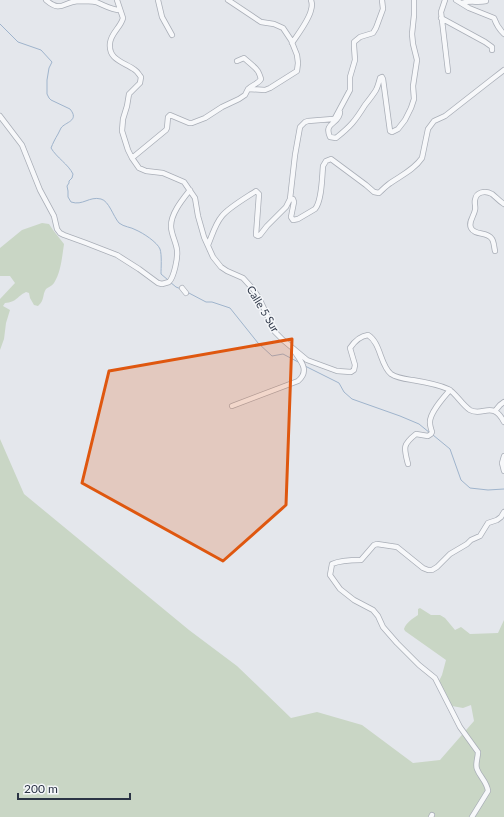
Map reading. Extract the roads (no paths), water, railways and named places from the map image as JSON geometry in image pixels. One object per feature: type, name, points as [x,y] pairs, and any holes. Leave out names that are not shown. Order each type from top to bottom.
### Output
[{"type":"street","points":[[46,0],[52,5],[60,7],[76,1],[83,1],[96,2],[110,8],[120,10]]},
{"type":"street","points":[[0,116],[22,145],[40,190],[54,216],[57,229],[60,233],[117,256],[139,269],[158,283],[162,284],[169,282],[173,275],[177,254],[171,224],[180,202],[190,190],[184,182],[169,175],[140,169],[128,150],[122,131],[123,119],[129,94],[140,82],[141,77],[136,70],[113,57],[111,53],[110,42],[113,34],[123,21],[117,0]]},
{"type":"street","points":[[158,0],[162,18],[172,35]]},
{"type":"street","points":[[228,0],[261,22],[274,24],[283,28],[297,55],[298,63],[296,72],[265,90],[248,89]]},
{"type":"street","points":[[292,43],[312,9],[312,0]]},
{"type":"street","points":[[382,0],[383,8],[373,33],[360,37],[354,42],[355,60],[350,77],[350,90],[341,104],[338,120],[329,126],[328,129],[330,137],[336,138],[358,118],[377,89],[380,78],[384,81],[390,130],[392,132],[398,129],[405,120],[412,108],[414,99],[413,86],[417,60],[412,34],[414,0]]},
{"type":"street","points":[[445,0],[441,12],[441,18],[448,71]]},
{"type":"street","points":[[456,0],[469,8],[494,18],[500,30],[504,34]]},
{"type":"street","points":[[462,3],[466,1],[483,2],[486,0]]},
{"type":"street","points":[[441,18],[485,42],[492,47],[492,50]]},
{"type":"street","points":[[132,158],[166,130],[168,116],[170,115],[192,123],[205,118],[222,107],[239,99],[245,95],[250,87],[259,82],[261,79],[257,70],[246,59],[244,58],[237,61]]},
{"type":"street","points":[[290,199],[293,199],[294,202],[291,217],[293,220],[298,219],[315,209],[319,200],[323,166],[326,161],[331,159],[374,192],[379,193],[388,185],[411,170],[419,162],[422,158],[428,129],[434,121],[445,116],[504,70]]},
{"type":"street","points":[[208,245],[217,223],[222,216],[256,191],[260,194],[256,233],[258,236],[286,207],[290,199],[300,127],[308,121],[333,119],[339,111]]},
{"type":"street","name":"Calle 5 Sur","points":[[190,190],[195,198],[198,216],[213,257],[221,267],[243,278],[259,298],[276,332],[307,360],[344,372],[351,372],[354,370],[355,365],[350,348],[354,342],[368,335],[372,337],[388,370],[393,375],[450,390],[469,410],[473,412],[495,411]]},
{"type":"street","points":[[495,251],[493,240],[488,235],[474,232],[471,229],[470,221],[475,209],[475,201],[480,192],[486,192],[504,204]]},
{"type":"street","points":[[182,288],[186,293]]},
{"type":"street","points":[[232,406],[298,381],[303,375],[304,367],[292,348]]},
{"type":"street","points":[[408,464],[405,450],[406,446],[416,434],[428,436],[432,433],[430,418],[450,390]]},
{"type":"street","points":[[504,402],[495,411],[504,422]]},
{"type":"street","points":[[504,456],[504,471]]},
{"type":"street","points":[[472,817],[488,791],[488,786],[477,769],[476,764],[478,752],[460,727],[435,678],[418,665],[397,643],[383,627],[378,616],[373,610],[354,600],[340,589],[330,575],[332,564],[342,561],[361,560],[374,545],[377,544],[397,546],[424,568],[432,570],[437,568],[450,554],[471,540],[480,536],[488,523],[497,520],[504,512]]},
{"type":"waterway","points":[[0,24],[18,42],[41,50],[52,62],[49,68],[47,80],[47,94],[51,100],[70,109],[73,113],[73,119],[61,128],[51,148],[73,174],[67,186],[68,197],[71,202],[79,203],[97,198],[104,200],[119,223],[142,233],[158,246],[161,255],[161,274],[168,280]]},
{"type":"waterway","points":[[170,282],[181,289]]},
{"type":"waterway","points":[[187,292],[206,302],[212,302],[230,308],[258,343],[272,356],[283,354],[300,363]]},
{"type":"waterway","points":[[305,366],[339,383],[344,392],[352,399],[419,424],[430,433]]},
{"type":"waterway","points":[[433,435],[450,449],[461,480],[470,488],[488,490],[504,489]]}]
